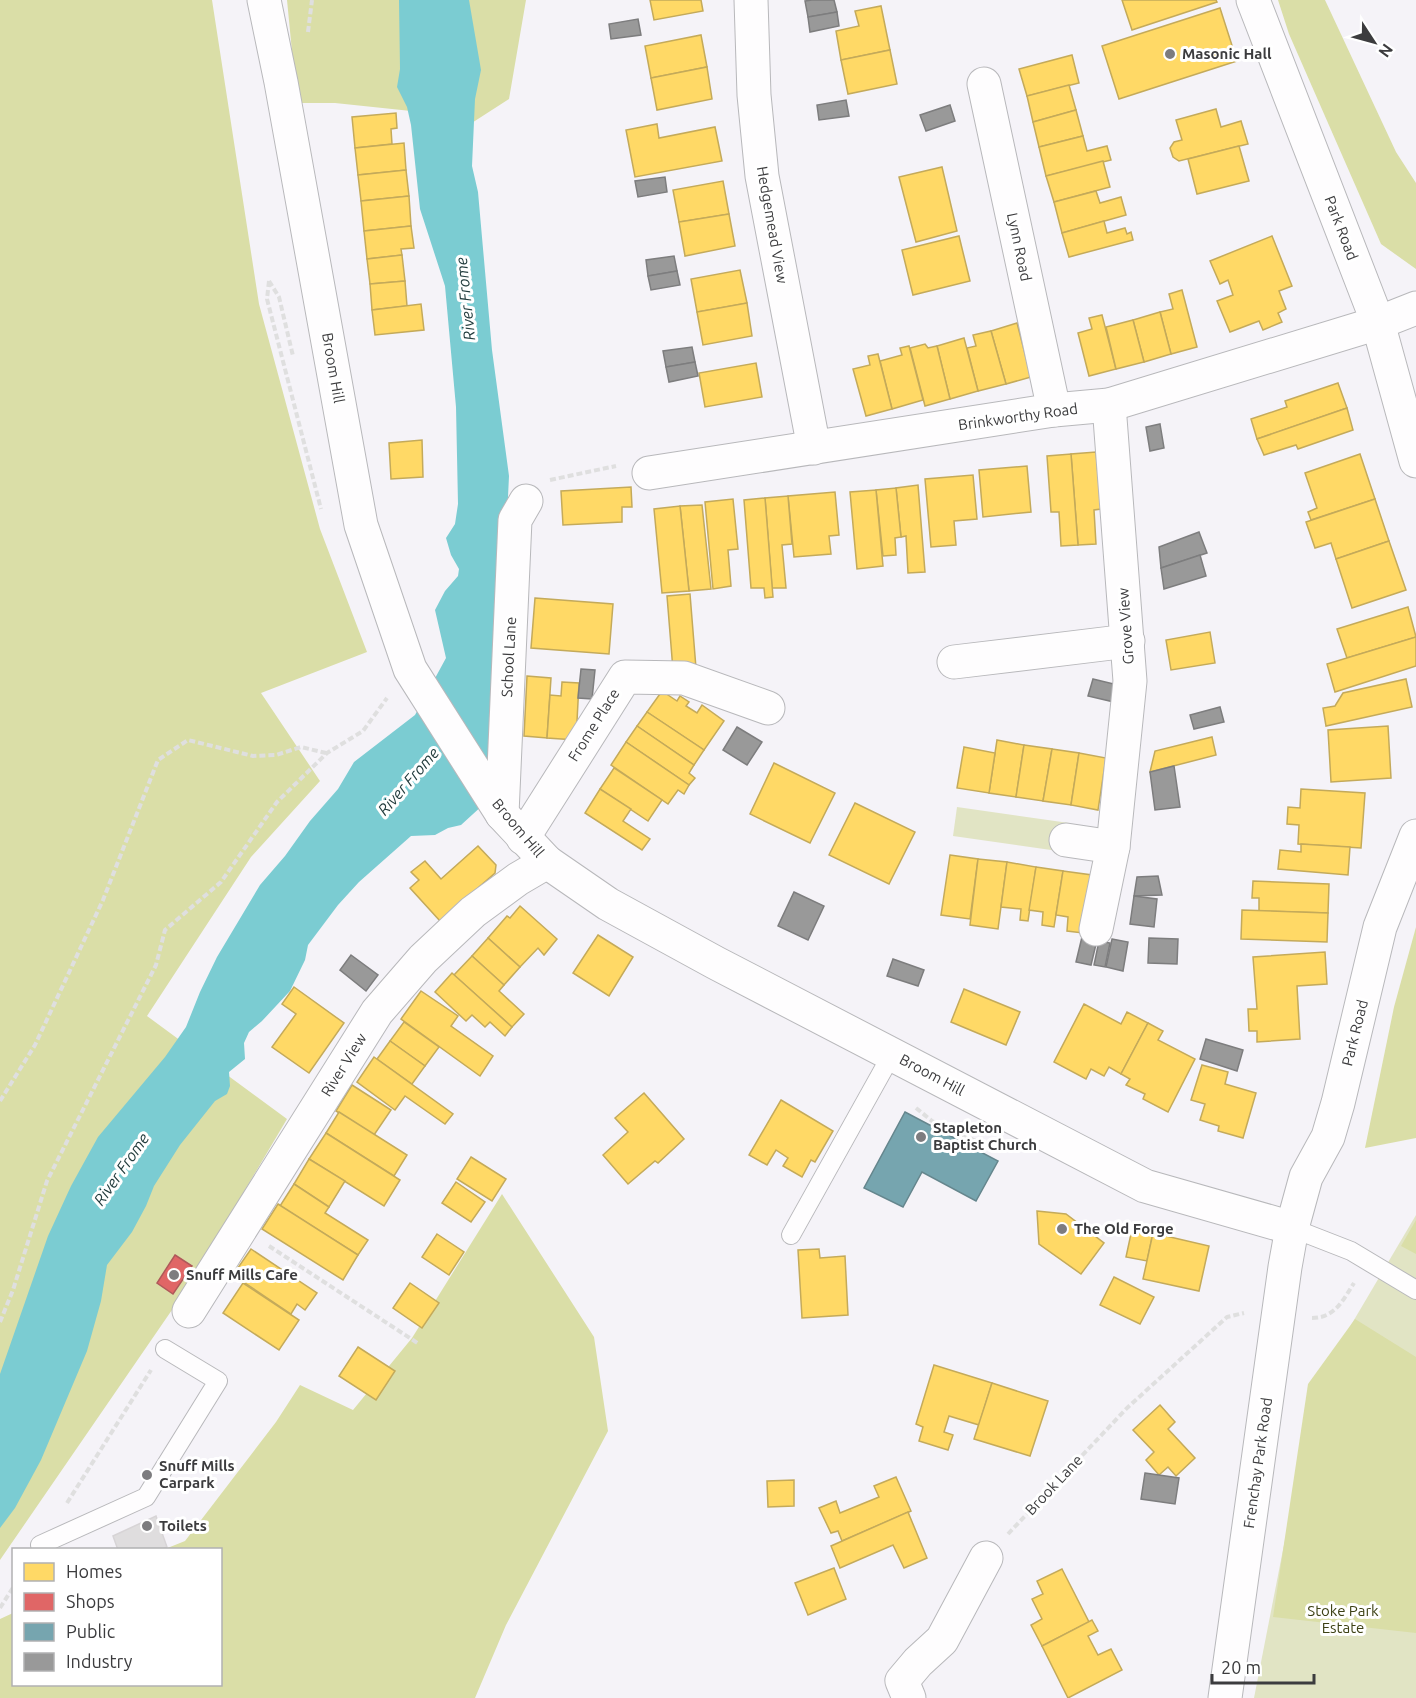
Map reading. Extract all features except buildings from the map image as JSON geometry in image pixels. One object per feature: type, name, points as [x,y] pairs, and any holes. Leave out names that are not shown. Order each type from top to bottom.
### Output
[{"type":"street","name":"Broom Hill","points":[[264,0],[281,82],[361,525],[413,675],[505,816],[547,862],[608,904],[716,963],[1145,1185],[1292,1228]]},
{"type":"street","name":"Hedgemead View","points":[[751,0],[754,94],[762,176],[814,448]]},
{"type":"street","name":"Park Road","points":[[1253,0],[1378,322],[1416,461]]},
{"type":"street","name":"Lynn Road","points":[[984,84],[1054,410]]},
{"type":"street","name":"Brinkworthy Road","points":[[649,473],[1054,410],[1109,405],[1378,322],[1416,308]]},
{"type":"street","name":"Grove View","points":[[1096,929],[1113,847],[1130,681],[1109,405]]},
{"type":"street","name":"School Lane","points":[[505,816],[515,520],[525,501]]},
{"type":"street","points":[[954,662],[1128,641]]},
{"type":"street","name":"Frome Place","points":[[505,816],[625,677],[684,678],[768,708]]},
{"type":"street","name":"Park Road","points":[[1292,1228],[1306,1177],[1328,1137],[1338,1103],[1380,927],[1416,836]]},
{"type":"street","points":[[1066,840],[1113,847]]},
{"type":"street","name":"River View","points":[[189,1311],[377,1012],[423,959],[473,912],[518,879],[547,862]]},
{"type":"street","name":"Frenchay Park Road","points":[[1225,1698],[1292,1228]]},
{"type":"street","points":[[909,1698],[902,1681],[918,1662],[942,1640],[986,1558]]},
{"type":"lane","points":[[790,1235],[892,1054]]},
{"type":"lane","points":[[1292,1228],[1351,1251],[1416,1290]]},
{"type":"lane","points":[[40,1545],[146,1497],[218,1382],[165,1349]]},
{"type":"path","points":[[269,281],[267,299],[324,517]]},
{"type":"path","points":[[0,1322],[13,1290],[47,1181],[156,965],[165,930],[221,882],[277,802],[327,753],[363,731],[413,675]]},
{"type":"path","points":[[0,1101],[35,1045],[103,900],[158,760],[189,740],[253,756],[276,755],[301,747],[327,753]]},
{"type":"path","points":[[242,1229],[419,1344]]},
{"type":"path","points":[[1311,1318],[1323,1318],[1336,1309],[1359,1274]]},
{"type":"path","name":"Brook Lane","points":[[986,1558],[1127,1408],[1227,1317],[1253,1311]]},
{"type":"path","points":[[40,1545],[165,1349]]},
{"type":"path","points":[[0,1608],[12,1589]]},
{"type":"green space","points":[[0,0],[212,0],[259,304],[320,529],[367,652],[261,693],[320,781],[251,857],[147,1016],[287,1119],[185,1291],[0,1560]]},
{"type":"green space","points":[[287,0],[526,0],[509,99],[464,128],[411,111],[335,103],[297,103]]},
{"type":"green space","points":[[1278,0],[1325,0],[1396,152],[1416,183],[1416,269],[1381,244],[1289,34]]},
{"type":"green space","points":[[957,807],[1069,823],[1065,852],[953,836]]},
{"type":"green space","points":[[1416,927],[1416,1138],[1365,1148],[1394,1007]]},
{"type":"green space","points":[[502,1194],[594,1337],[608,1431],[506,1625],[475,1698],[0,1698],[0,1619],[12,1613],[12,1686],[222,1686],[222,1548],[168,1548],[185,1541],[276,1422],[300,1385],[353,1410],[412,1338]]},
{"type":"green space","name":"Stoke Park Estate","points":[[1416,1215],[1416,1698],[1254,1698],[1315,1386]]},
{"type":"green space","points":[[1416,1220],[1416,1254],[1401,1246]]},
{"type":"green space","name":"Stoke Park Estate","points":[[1355,1319],[1416,1357],[1416,1633],[1273,1617],[1308,1384]]},
{"type":"water","name":"River Frome","points":[[399,0],[469,0],[481,70],[475,99],[472,166],[478,192],[492,350],[509,476],[502,622],[484,804],[461,825],[448,828],[435,835],[411,836],[359,882],[338,905],[308,945],[305,960],[290,991],[249,1032],[244,1043],[245,1059],[229,1072],[230,1086],[227,1094],[215,1101],[180,1145],[154,1186],[132,1232],[107,1265],[101,1301],[87,1351],[41,1460],[15,1508],[0,1528],[0,1374],[48,1236],[71,1186],[98,1137],[165,1057],[186,1027],[217,957],[260,885],[338,789],[354,762],[415,715],[446,658],[435,610],[445,591],[458,576],[459,569],[451,555],[446,538],[455,524],[458,504],[456,407],[445,286],[420,209],[411,125],[407,107],[397,87],[400,69]]},
{"type":"place","name":"Masonic Hall","points":[[1170,54]]},
{"type":"place","name":"Stapleton Baptist Church","points":[[921,1137]]},
{"type":"place","name":"The Old Forge","points":[[1062,1229]]},
{"type":"place","name":"Snuff Mills Cafe","points":[[174,1275]]},
{"type":"place","name":"Snuff Mills Carpark","points":[[147,1475]]},
{"type":"place","name":"Toilets","points":[[147,1526]]}]
